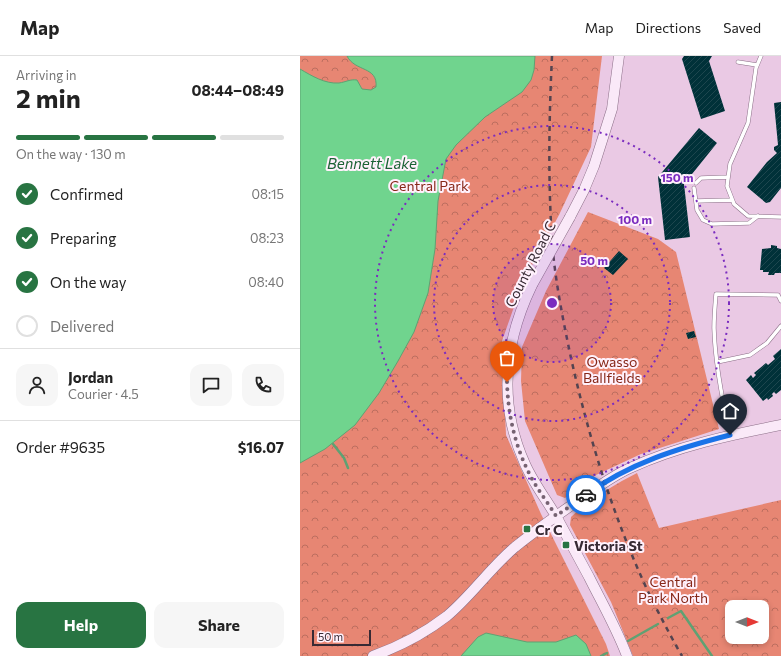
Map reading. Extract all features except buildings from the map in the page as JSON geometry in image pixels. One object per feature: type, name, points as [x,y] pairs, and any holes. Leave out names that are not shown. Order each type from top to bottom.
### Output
[{"type":"main road","name":"County Road C","points":[[618,56],[612,109],[594,166],[584,190],[522,305],[516,324],[509,361],[507,382],[511,421],[522,456],[532,478],[556,516],[609,615],[627,656]]},
{"type":"main road","points":[[373,656],[387,651],[427,629],[447,615],[471,592],[497,563],[515,547],[604,482],[629,468],[692,445],[781,424]]},
{"type":"lane","points":[[761,56],[757,65],[748,122],[730,164],[727,186],[734,204],[748,216],[781,216]]},
{"type":"lane","points":[[738,62],[757,65]]},
{"type":"lane","points":[[696,183],[701,178],[728,177]]},
{"type":"lane","points":[[694,188],[697,210],[703,220],[712,224],[749,223],[758,216]]},
{"type":"lane","points":[[696,201],[732,200]]},
{"type":"lane","points":[[730,435],[721,393],[717,362],[714,328],[716,294],[778,295],[781,301]]},
{"type":"lane","points":[[717,362],[750,355],[767,342],[781,326]]},
{"type":"green space","name":"Central Park","points":[[300,56],[602,56],[591,147],[559,215],[522,284],[502,341],[506,435],[541,514],[606,644],[610,656],[300,656]]},
{"type":"green space","name":"Owasso Ballfields","points":[[588,212],[658,239],[676,252],[719,429],[641,454],[596,475],[565,498],[557,495],[525,421],[521,381],[522,347],[546,291]]},
{"type":"green space","name":"Central Park North","points":[[637,473],[659,528],[781,500],[781,656],[633,656],[611,602],[570,525],[571,517],[578,510],[602,493]]},
{"type":"water","name":"Bennett Lake","points":[[347,56],[535,56],[534,70],[531,80],[522,92],[485,117],[456,145],[446,159],[438,201],[435,249],[428,293],[414,332],[398,361],[379,393],[355,425],[325,449],[300,463],[300,69],[319,79],[329,82],[339,83],[357,80],[362,89],[371,90],[376,87],[376,80],[370,72],[355,65]]},
{"type":"water","points":[[486,633],[527,642],[556,642],[576,635],[586,644],[591,656],[461,656],[478,637]]},
{"type":"waterway","points":[[333,444],[344,458],[348,468]]},
{"type":"waterway","points":[[668,618],[681,611],[712,656]]},
{"type":"waterway","points":[[628,641],[658,624]]},
{"type":"waterway","points":[[601,656],[607,653]]},
{"type":"railway","points":[[552,56],[549,148],[552,241],[557,285],[571,358],[578,390],[596,453],[616,514],[640,575],[682,656]]},
{"type":"way so far","points":[[507,382],[511,421],[522,456],[532,478],[556,516],[586,495]]},
{"type":"place","name":"Cr C","points":[[527,529]]},
{"type":"place","name":"Victoria St","points":[[566,545]]},
{"type":"route","points":[[586,495],[629,468],[692,445],[730,435]]}]
